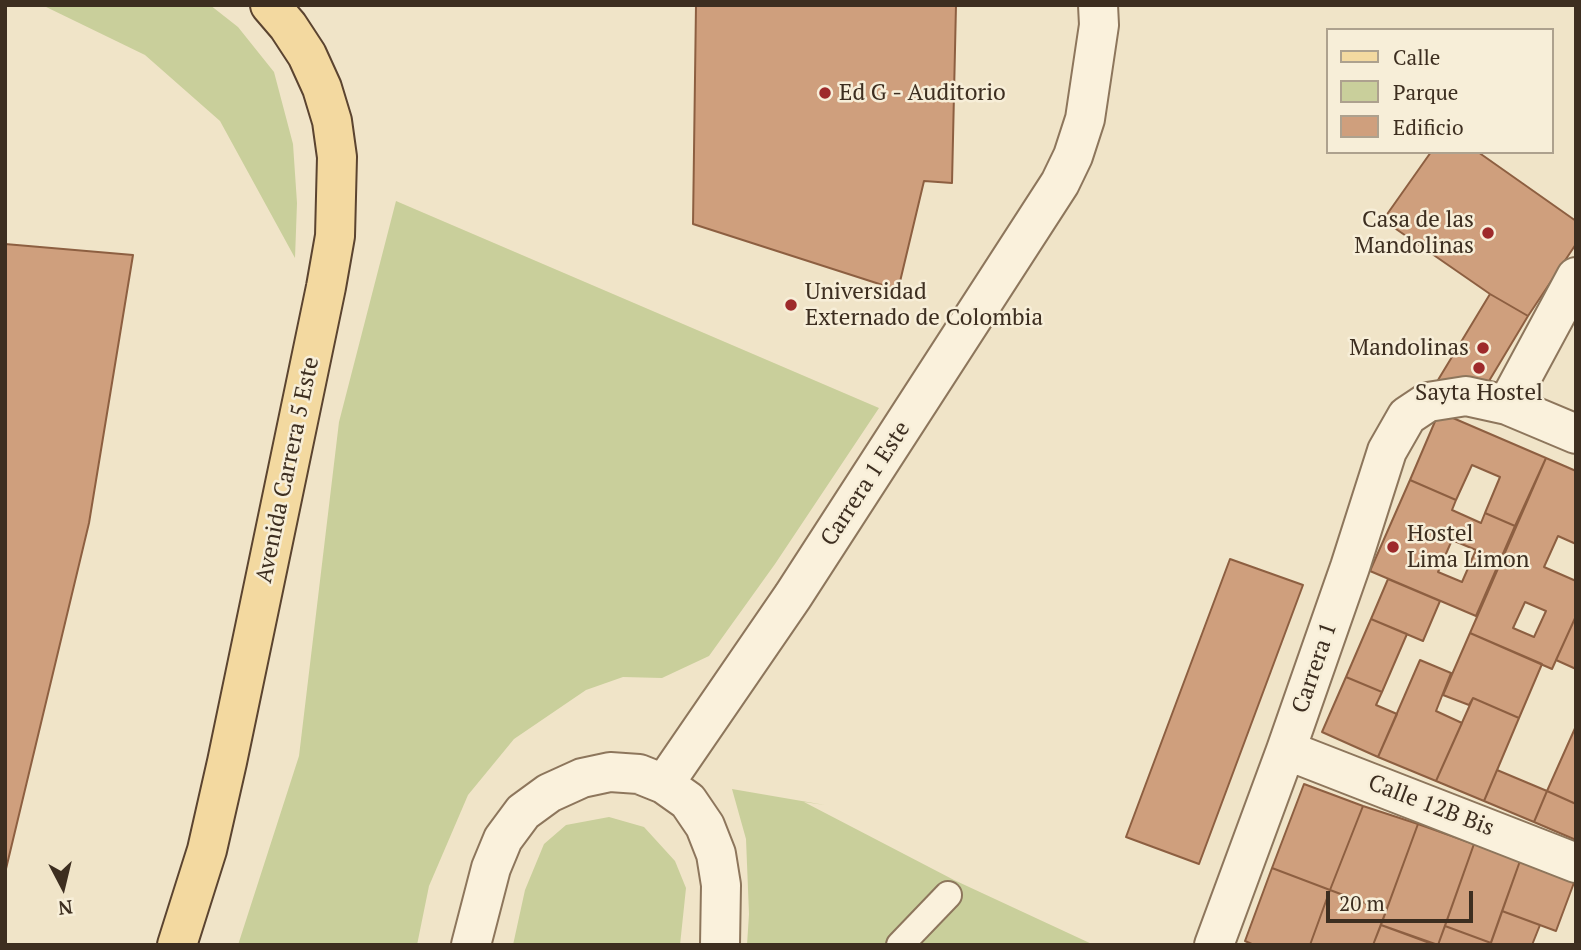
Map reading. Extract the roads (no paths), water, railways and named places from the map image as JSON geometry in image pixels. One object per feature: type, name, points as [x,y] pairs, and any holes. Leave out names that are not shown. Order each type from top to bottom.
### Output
[{"type":"main road","name":"Avenida Carrera 5 Este","points":[[177,945],[207,850],[227,762],[335,236],[337,157],[332,121],[322,88],[307,55],[270,5]]},
{"type":"street","name":"Carrera 1 Este","points":[[664,784],[793,596],[1060,183],[1073,156],[1085,119],[1099,25],[1098,5]]},
{"type":"street","points":[[1576,278],[1507,405],[1576,434]]},
{"type":"street","name":"Carrera 1","points":[[1214,945],[1286,750],[1387,452],[1407,416],[1428,402],[1466,396],[1507,405]]},
{"type":"street","name":"Calle 12B Bis","points":[[1286,750],[1576,863]]},
{"type":"street","points":[[471,945],[491,868],[503,839],[523,812],[549,793],[582,778],[610,772],[639,774],[664,784],[688,801],[705,826],[716,854],[721,886],[720,945]]},
{"type":"lane","points":[[900,945],[948,895]]},
{"type":"place","name":"Ed G - Auditorio","points":[[825,93]]},
{"type":"place","name":"Casa de las Mandolinas","points":[[1488,233]]},
{"type":"place","name":"Universidad Externado de Colombia","points":[[791,305]]},
{"type":"place","name":"Mandolinas","points":[[1483,348]]},
{"type":"place","name":"Sayta Hostel","points":[[1479,368]]},
{"type":"place","name":"Hostel Lima Limon","points":[[1393,547]]}]
